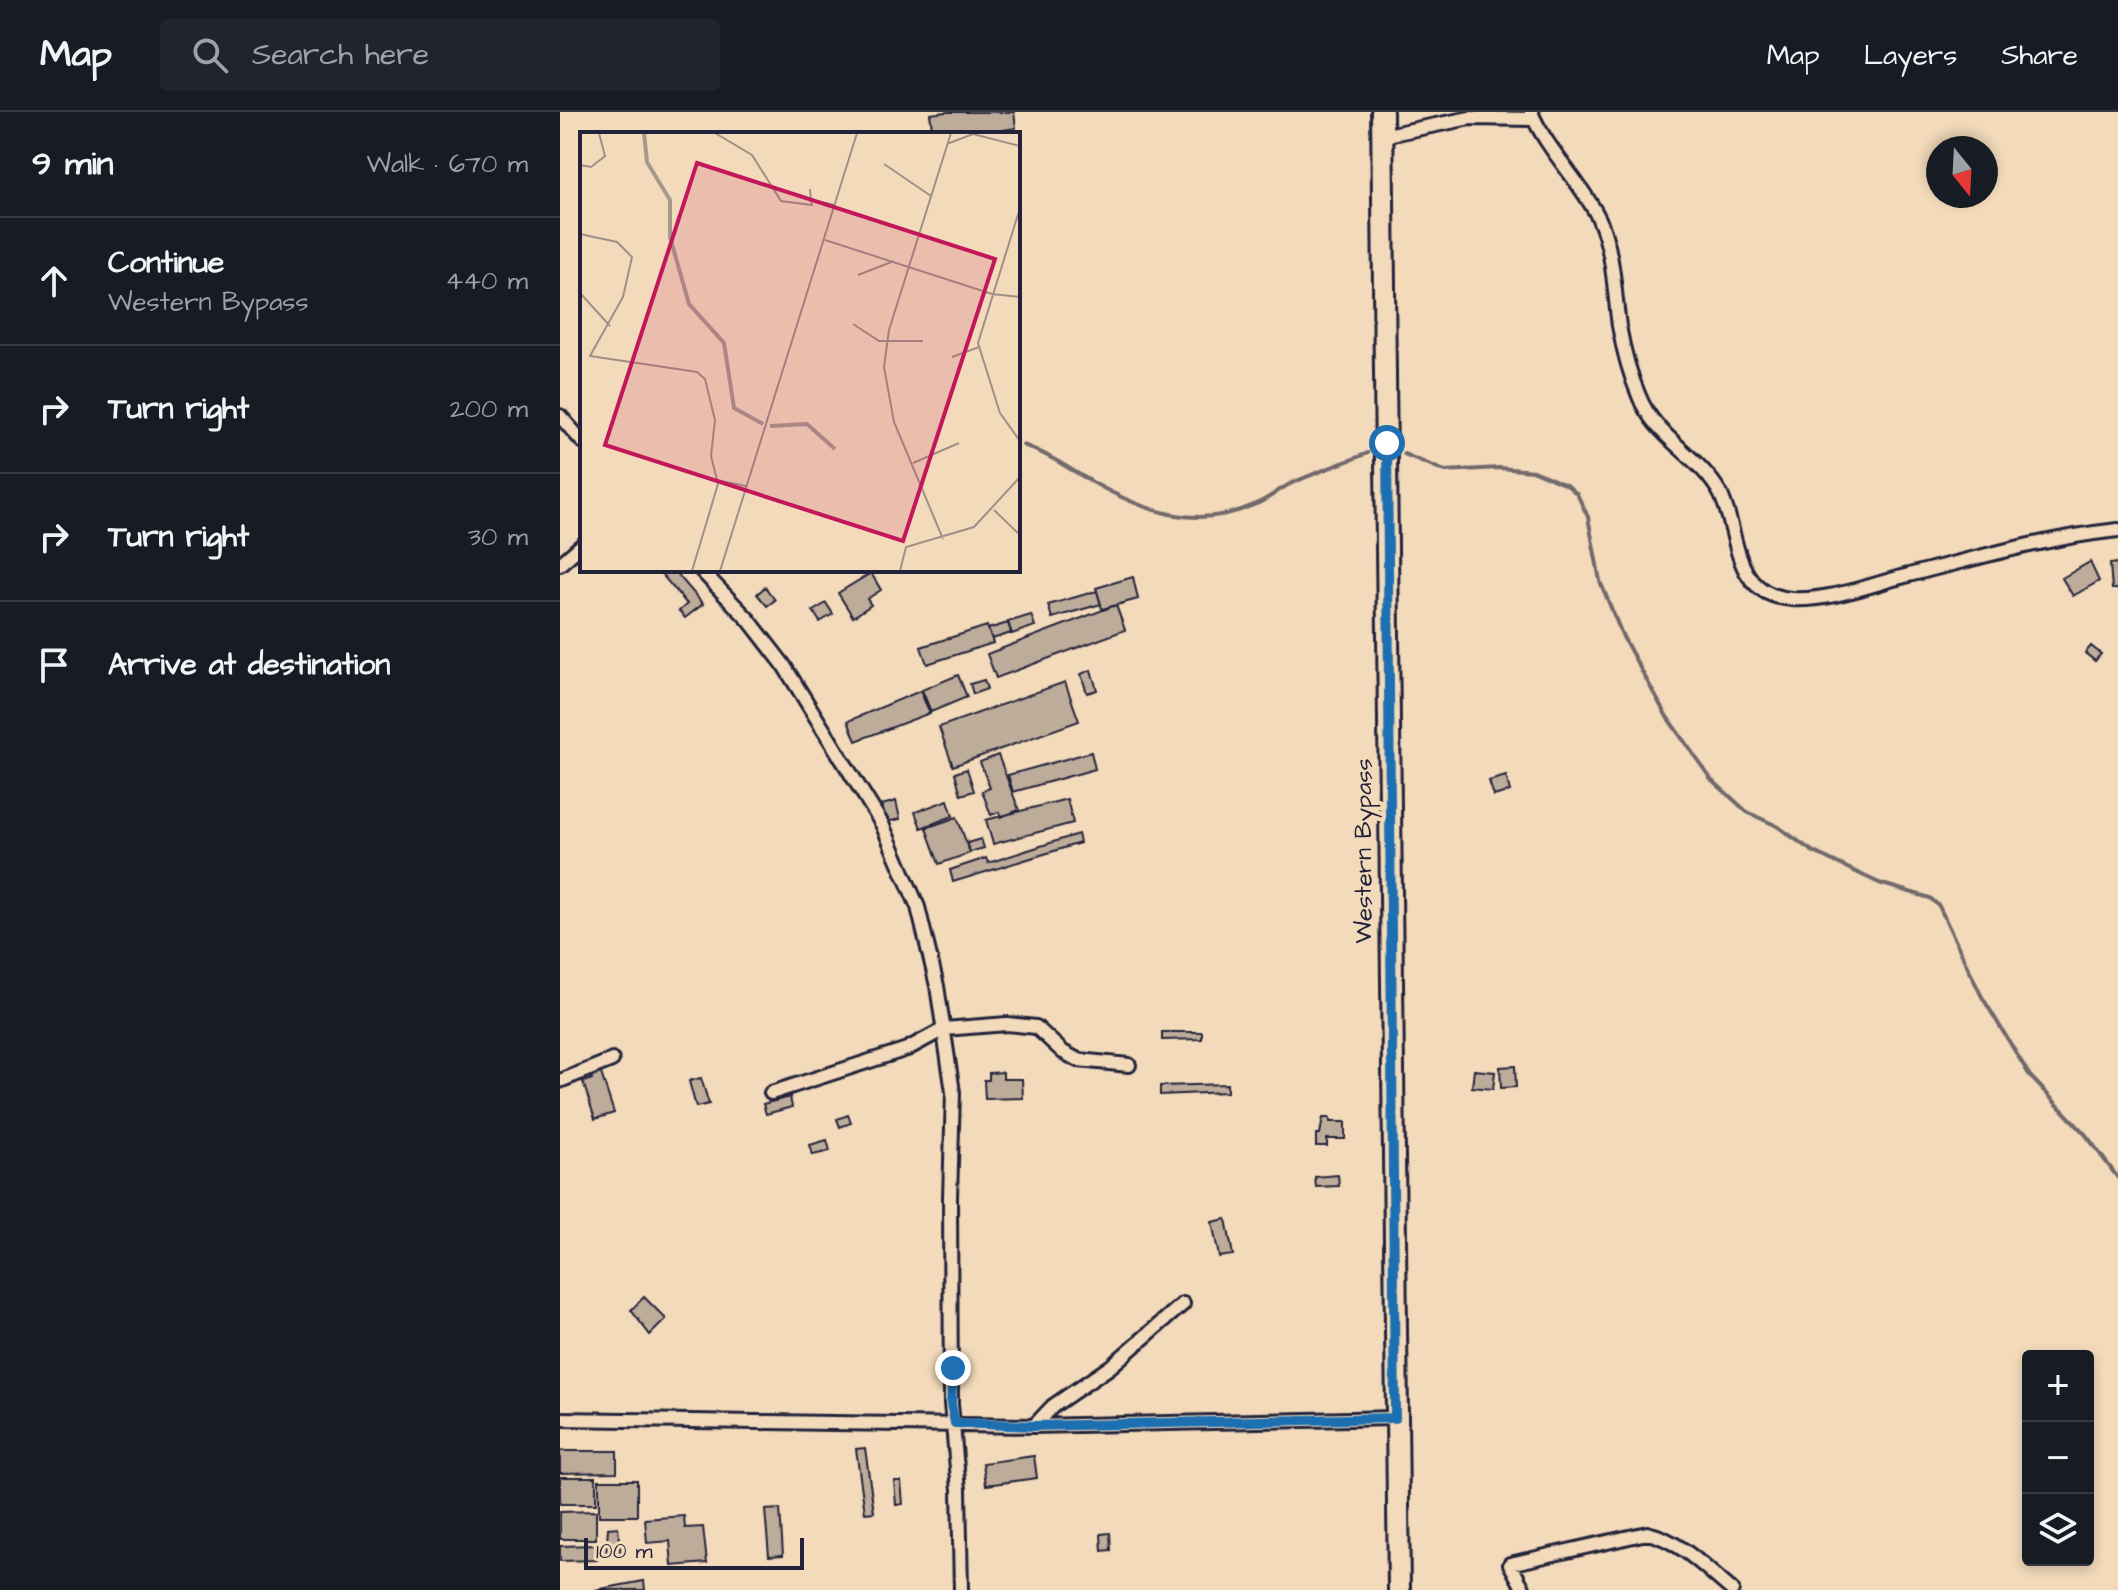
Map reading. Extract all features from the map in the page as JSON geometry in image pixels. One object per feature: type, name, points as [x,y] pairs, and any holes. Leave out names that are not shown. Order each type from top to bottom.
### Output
[{"type":"main road","name":"Western Bypass","points":[[1382,112],[1399,1590]]},
{"type":"street","points":[[1382,136],[1470,118],[1532,116],[1600,221],[1612,261],[1620,330],[1639,397],[1657,429],[1707,475],[1721,495],[1736,554],[1749,576],[1775,596],[1795,599],[1845,592],[2019,547],[2118,530]]},
{"type":"street","points":[[560,416],[580,439]]},
{"type":"street","points":[[560,564],[580,547]]},
{"type":"street","points":[[703,572],[749,620],[783,664],[882,824],[918,907],[944,1029],[954,1104],[950,1198],[951,1404],[955,1423],[961,1590]]},
{"type":"street","points":[[771,1093],[907,1049],[944,1029],[1007,1024],[1036,1027],[1063,1052],[1078,1060],[1129,1065]]},
{"type":"street","points":[[560,1081],[612,1060]]},
{"type":"street","points":[[1034,1426],[1053,1406],[1110,1367],[1183,1304]]},
{"type":"street","points":[[560,1419],[1034,1426],[1395,1418]]},
{"type":"street","points":[[1523,1588],[1510,1564],[1647,1533],[1661,1536],[1688,1553],[1732,1590]]},
{"type":"building","points":[[1014,112],[1016,128],[991,132],[933,132],[930,114]]},
{"type":"building","points":[[2090,562],[2099,581],[2073,596],[2062,578]]},
{"type":"building","points":[[2118,563],[2118,589],[2112,589],[2110,564]]},
{"type":"building","points":[[660,572],[676,572],[703,604],[685,618],[679,611],[687,604]]},
{"type":"building","points":[[871,573],[881,590],[867,599],[871,605],[853,617],[838,593]]},
{"type":"building","points":[[1133,577],[1138,599],[1102,609],[1096,588]]},
{"type":"building","points":[[765,587],[775,600],[767,606],[757,594]]},
{"type":"building","points":[[1097,591],[1101,604],[1052,618],[1048,605]]},
{"type":"building","points":[[826,603],[833,614],[820,622],[813,611]]},
{"type":"building","points":[[1116,605],[1125,630],[996,678],[987,654]]},
{"type":"building","points":[[1031,615],[1035,626],[1012,634],[1008,622]]},
{"type":"building","points":[[1008,623],[1011,633],[992,639],[988,629]]},
{"type":"building","points":[[987,626],[993,643],[927,664],[921,647]]},
{"type":"building","points":[[2091,646],[2101,654],[2095,661],[2085,653]]},
{"type":"building","points":[[1091,670],[1097,690],[1087,693],[1081,674]]},
{"type":"building","points":[[958,675],[967,697],[931,712],[922,690]]},
{"type":"building","points":[[984,680],[987,689],[973,694],[970,684]]},
{"type":"building","points":[[1065,682],[1079,721],[953,766],[939,727]]},
{"type":"building","points":[[920,691],[930,713],[856,741],[848,721]]},
{"type":"building","points":[[1091,752],[1095,769],[1013,792],[1008,775]]},
{"type":"building","points":[[998,755],[1019,810],[1001,817],[999,812],[991,815],[982,791],[990,788],[980,762]]},
{"type":"building","points":[[967,769],[974,791],[961,795],[955,773]]},
{"type":"building","points":[[1506,776],[1510,791],[1494,796],[1489,781]]},
{"type":"building","points":[[1067,799],[1073,823],[993,844],[986,820]]},
{"type":"building","points":[[948,800],[953,816],[921,828],[915,812]]},
{"type":"building","points":[[896,801],[900,819],[886,822],[882,805]]},
{"type":"building","points":[[957,817],[970,853],[939,864],[926,828]]},
{"type":"building","points":[[1078,834],[1080,843],[953,882],[950,870],[986,858],[988,863]]},
{"type":"building","points":[[981,839],[984,848],[970,852],[967,843]]},
{"type":"building","points":[[1162,1032],[1202,1032],[1202,1039],[1162,1040]]},
{"type":"building","points":[[1515,1066],[1516,1087],[1501,1088],[1500,1067]]},
{"type":"building","points":[[599,1067],[614,1113],[595,1119],[583,1082],[592,1079],[589,1070]]},
{"type":"building","points":[[1474,1070],[1495,1072],[1493,1089],[1472,1087]]},
{"type":"building","points":[[1003,1072],[1003,1079],[1022,1079],[1023,1098],[985,1099],[984,1080],[989,1080],[989,1073]]},
{"type":"building","points":[[701,1078],[709,1104],[696,1107],[689,1081]]},
{"type":"building","points":[[1227,1084],[1227,1092],[1160,1095],[1160,1086]]},
{"type":"building","points":[[790,1097],[792,1107],[766,1114],[763,1104]]},
{"type":"building","points":[[848,1115],[851,1123],[840,1127],[837,1119]]},
{"type":"building","points":[[1323,1118],[1330,1118],[1330,1122],[1345,1122],[1345,1139],[1327,1139],[1327,1146],[1316,1146],[1316,1134],[1320,1134]]},
{"type":"building","points":[[827,1140],[830,1151],[813,1155],[810,1145]]},
{"type":"building","points":[[1338,1175],[1339,1186],[1316,1187],[1315,1177]]},
{"type":"building","points":[[1226,1219],[1233,1255],[1219,1257],[1212,1222]]},
{"type":"building","points":[[644,1297],[666,1319],[650,1335],[631,1310]]},
{"type":"building","points":[[865,1448],[874,1512],[865,1513],[856,1449]]},
{"type":"building","points":[[560,1451],[617,1451],[617,1472],[560,1473]]},
{"type":"building","points":[[1034,1456],[1037,1478],[986,1485],[983,1463]]},
{"type":"building","points":[[560,1477],[596,1477],[596,1504],[560,1504]]},
{"type":"building","points":[[599,1480],[637,1480],[637,1516],[599,1516]]},
{"type":"building","points":[[894,1481],[901,1481],[903,1504],[896,1505]]},
{"type":"building","points":[[780,1509],[783,1555],[769,1556],[765,1510]]},
{"type":"building","points":[[596,1511],[596,1539],[560,1539],[560,1512]]},
{"type":"building","points":[[684,1516],[685,1528],[703,1527],[707,1563],[672,1566],[670,1541],[647,1543],[645,1519]]},
{"type":"building","points":[[618,1527],[621,1556],[606,1556],[608,1528]]},
{"type":"building","points":[[1110,1533],[1111,1550],[1102,1551],[1101,1534]]},
{"type":"building","points":[[597,1545],[597,1560],[560,1561],[560,1546]]},
{"type":"building","points":[[644,1581],[645,1590],[595,1590]]},
{"type":"waterway","points":[[1023,445],[1133,502],[1167,513],[1202,517],[1238,511],[1288,485],[1368,453]]},
{"type":"waterway","points":[[1404,454],[1445,471],[1499,468],[1534,471],[1568,486],[1577,494],[1588,517],[1600,581],[1623,637],[1667,717],[1711,779],[1747,812],[1777,826],[1812,851],[1879,883],[1930,898],[1939,906],[1981,995],[2030,1076],[2086,1135],[2118,1178]]},
{"type":"route","points":[[953,1368],[951,1404],[955,1423],[1034,1426],[1395,1418],[1387,443]]}]
